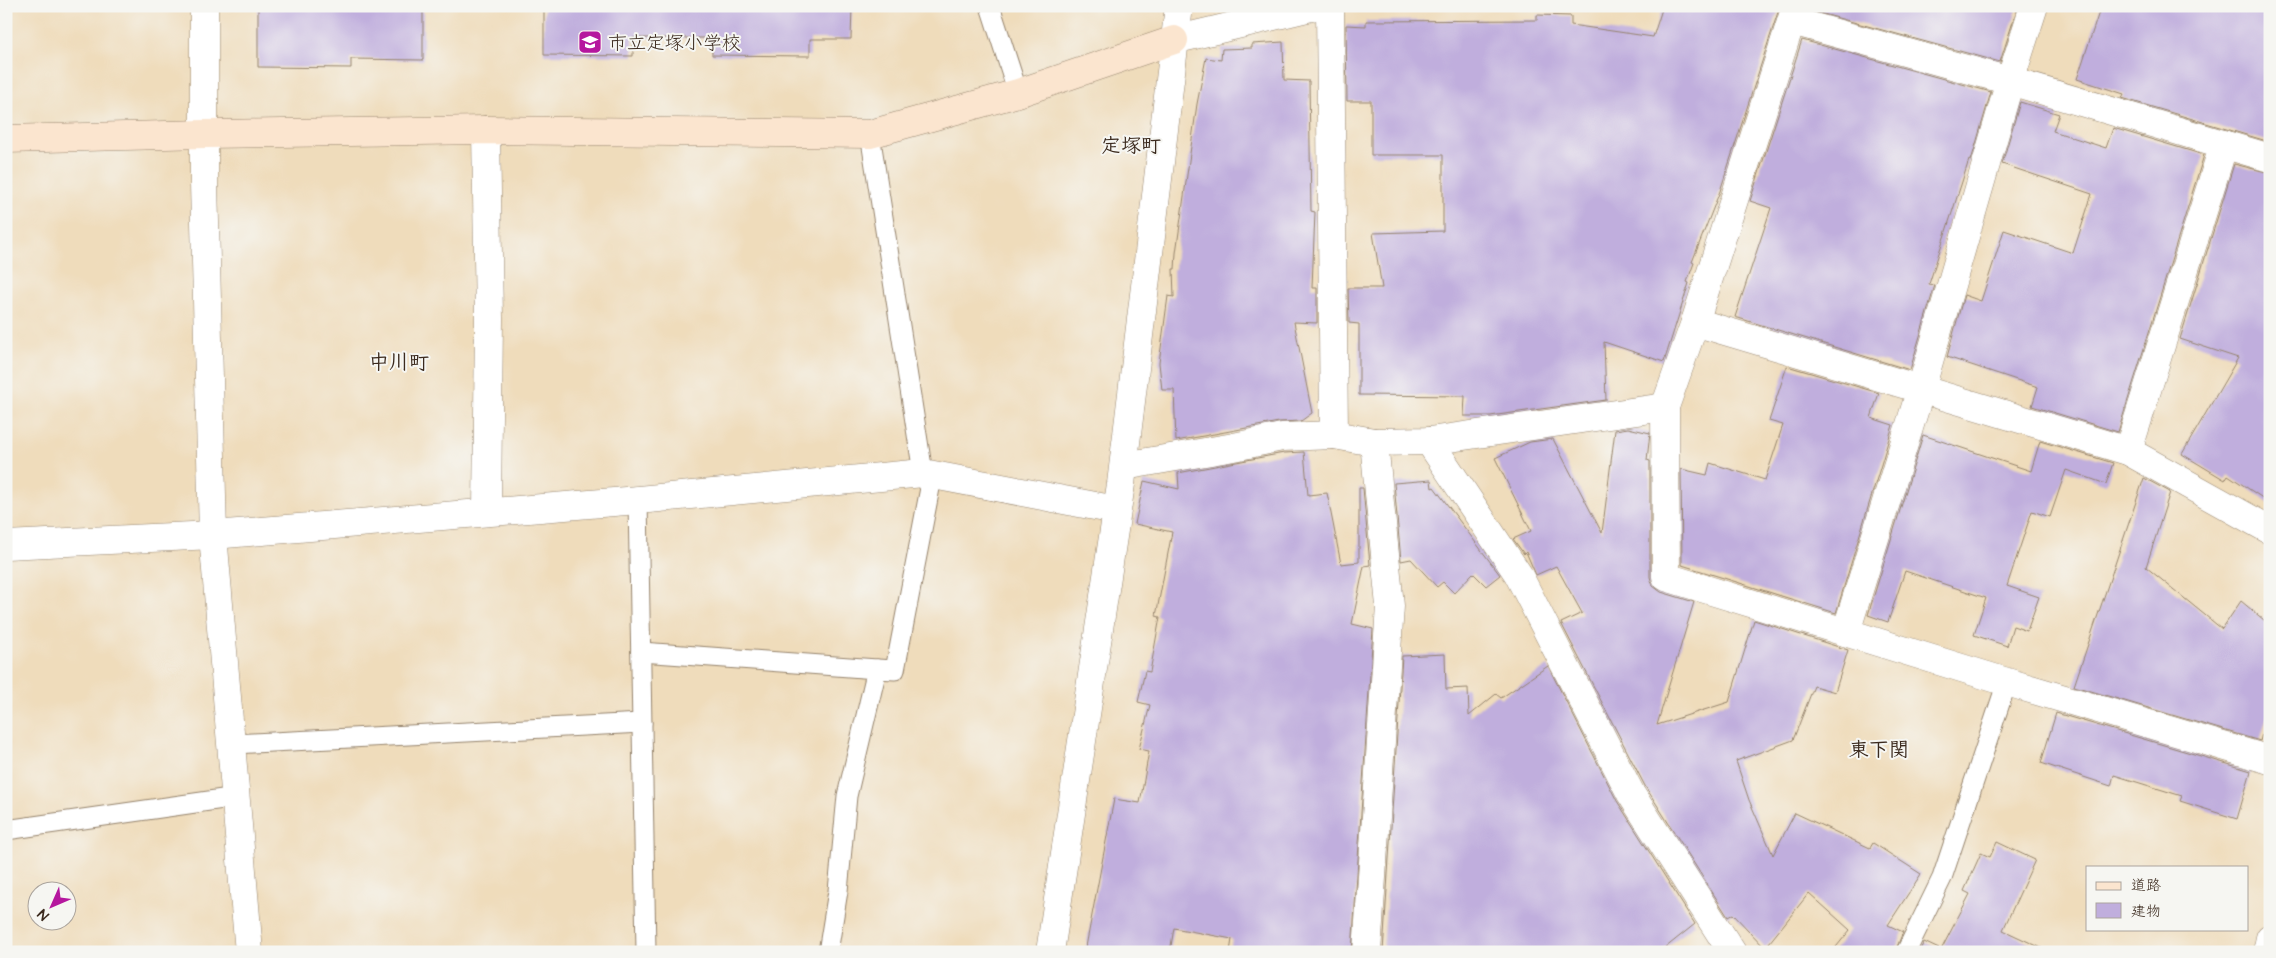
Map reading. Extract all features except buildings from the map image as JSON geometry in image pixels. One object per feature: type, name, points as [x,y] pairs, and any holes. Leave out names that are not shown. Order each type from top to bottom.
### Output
[{"type":"street","points":[[204,6],[213,535],[249,952]]},
{"type":"street","points":[[1050,952],[1124,466],[1179,6]]},
{"type":"street","points":[[6,139],[486,130],[870,134],[1018,94],[1174,40],[1316,6]]},
{"type":"street","points":[[1330,6],[1334,435]]},
{"type":"street","points":[[1846,632],[1921,389],[2010,81],[2034,6]]},
{"type":"street","points":[[2270,158],[2010,81],[1794,14],[1695,322],[1665,407],[1666,577],[2007,682],[2270,760]]},
{"type":"street","points":[[486,130],[489,319],[487,512]]},
{"type":"street","points":[[2128,451],[2224,144]]},
{"type":"street","points":[[1695,322],[2128,451],[2270,530]]},
{"type":"street","points":[[1124,466],[1234,447],[1282,436],[1334,435],[1374,442],[1429,441],[1665,407]]},
{"type":"street","points":[[1429,441],[1518,574],[1631,794],[1732,952]]},
{"type":"street","points":[[1367,952],[1390,606],[1374,442]]},
{"type":"street","points":[[6,545],[213,535],[638,500],[924,473],[1116,510]]},
{"type":"street","points":[[2267,952],[2270,938]]},
{"type":"lane","points":[[990,6],[1018,94]]},
{"type":"lane","points":[[641,652],[895,670],[930,488],[924,473],[870,134]]},
{"type":"lane","points":[[638,500],[646,952]]},
{"type":"lane","points":[[828,952],[838,890],[847,796],[877,670]]},
{"type":"lane","points":[[1906,952],[1942,878],[2007,682]]},
{"type":"lane","points":[[232,744],[642,723]]},
{"type":"lane","points":[[6,830],[237,797]]},
{"type":"place","name":"市立定塚小学校","points":[[590,42]]},
{"type":"district","name":"定塚町","points":[[1131,145]]},
{"type":"district","name":"中川町","points":[[399,362]]},
{"type":"district","name":"東下関","points":[[1879,749]]}]
